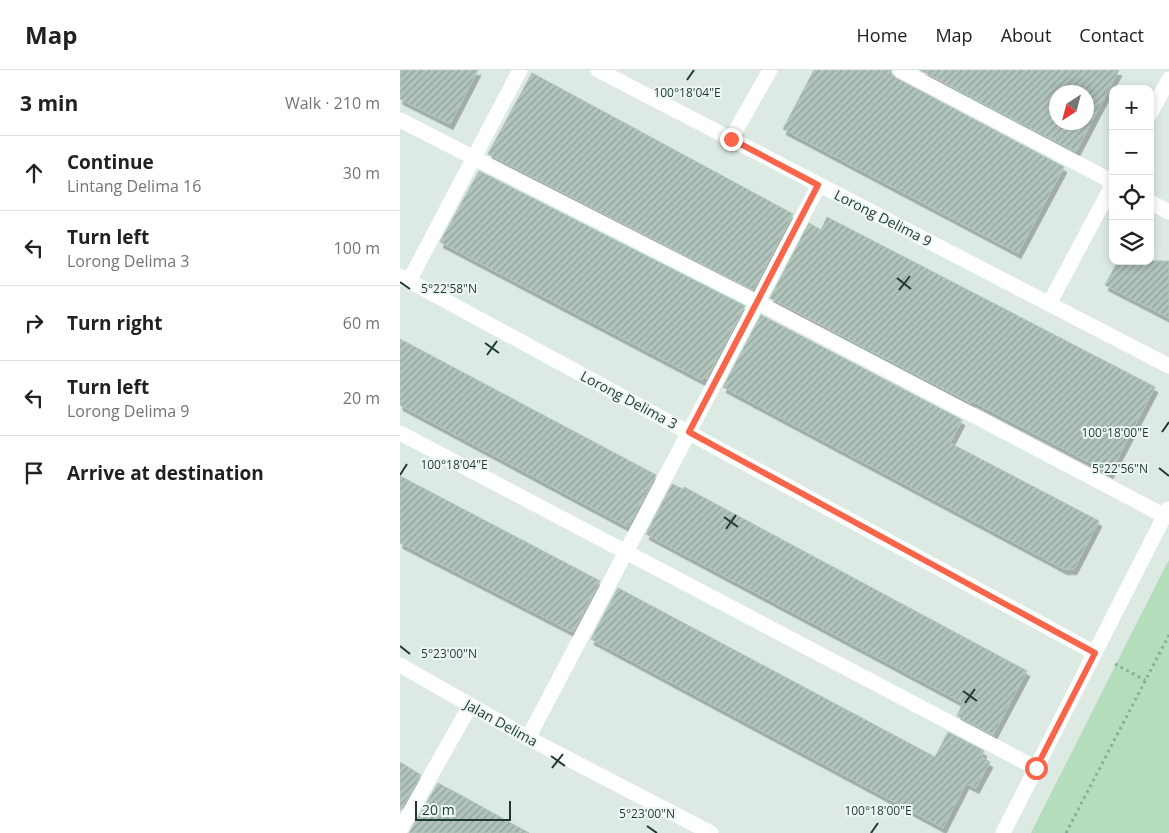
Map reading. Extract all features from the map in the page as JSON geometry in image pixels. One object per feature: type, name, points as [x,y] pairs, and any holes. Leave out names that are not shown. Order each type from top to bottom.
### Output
[{"type":"street","points":[[405,279],[474,158],[520,70]]},
{"type":"street","name":"Lorong Delima 9","points":[[598,70],[1169,366]]},
{"type":"street","points":[[731,139],[770,70]]},
{"type":"street","points":[[900,70],[1109,181]]},
{"type":"street","points":[[1154,107],[1169,79]]},
{"type":"street","points":[[400,120],[1167,512],[1003,833]]},
{"type":"street","points":[[528,738],[818,185]]},
{"type":"street","points":[[1049,304],[1109,191]]},
{"type":"street","points":[[1154,204],[1169,212]]},
{"type":"street","name":"Lorong Delima 3","points":[[405,279],[1095,653]]},
{"type":"street","points":[[400,433],[1036,768]]},
{"type":"street","name":"Jalan Delima","points":[[400,665],[528,738],[711,833]]},
{"type":"street","points":[[400,830],[470,706]]},
{"type":"path","points":[[1066,833],[1169,635]]},
{"type":"path","points":[[1095,653],[1145,680]]},
{"type":"green space","points":[[1169,560],[1169,833],[1031,833],[1164,569]]},
{"type":"building","points":[[400,70],[478,70],[450,124],[400,99]]},
{"type":"building","points":[[814,70],[891,70],[892,75],[896,78],[1064,167],[1018,253],[783,129]]},
{"type":"building","points":[[920,70],[1119,70],[1111,85],[1109,85],[1109,89],[1094,118],[1094,85],[1049,85],[1049,130],[1088,130],[1076,152]]},
{"type":"building","points":[[532,73],[793,214],[753,290],[488,154]]},
{"type":"building","points":[[479,171],[745,306],[706,379],[704,377],[702,380],[440,242]]},
{"type":"building","points":[[827,217],[1155,387],[1110,473],[770,298],[809,223],[821,230]]},
{"type":"building","points":[[1154,261],[1169,261],[1169,318],[1105,285],[1116,265],[1154,265]]},
{"type":"building","points":[[761,315],[962,420],[950,443],[1099,521],[1074,569],[1064,569],[723,387]]},
{"type":"building","points":[[400,339],[656,475],[628,527],[400,405]]},
{"type":"building","points":[[400,476],[600,581],[573,632],[400,543]]},
{"type":"building","points":[[672,484],[683,489],[684,487],[1027,671],[993,735],[957,716],[963,703],[646,534]]},
{"type":"building","points":[[618,588],[935,757],[948,732],[984,751],[981,757],[990,762],[976,788],[966,783],[943,828],[591,639]]},
{"type":"building","points":[[400,762],[421,775],[400,811]]},
{"type":"building","points":[[438,783],[464,797],[529,833],[409,833]]},
{"type":"route","points":[[731,139],[818,185],[689,432],[1095,653],[1036,768]]}]
